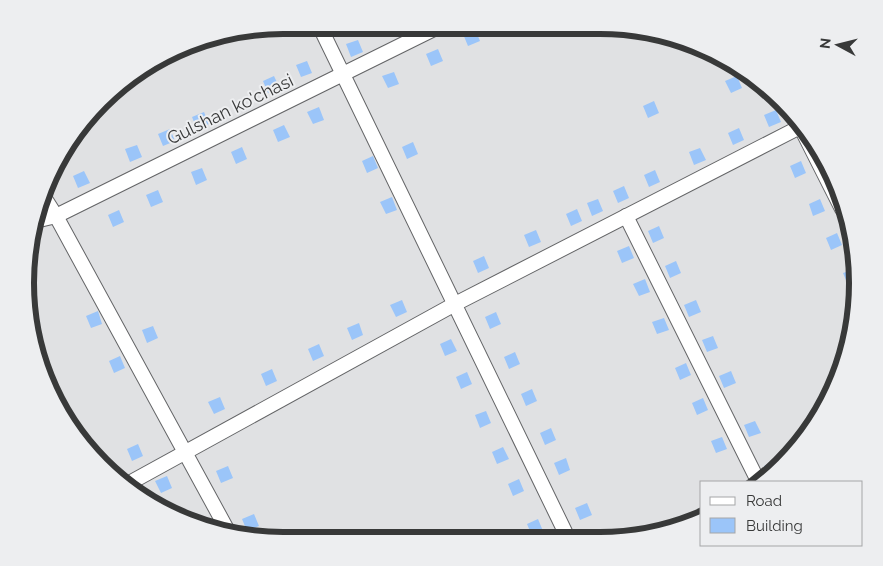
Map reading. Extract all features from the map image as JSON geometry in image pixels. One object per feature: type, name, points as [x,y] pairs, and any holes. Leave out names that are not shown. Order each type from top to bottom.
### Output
[{"type":"street","points":[[324,34],[565,532]]},
{"type":"street","name":"Gulshan ko'chasi","points":[[42,219],[56,216],[424,34]]},
{"type":"street","points":[[132,482],[455,304],[797,130]]},
{"type":"street","points":[[47,202],[225,525]]},
{"type":"street","points":[[626,216],[756,477]]},
{"type":"building","points":[[463,34],[477,34],[480,41],[468,46]]},
{"type":"building","points":[[358,40],[363,52],[351,57],[346,44]]},
{"type":"building","points":[[438,49],[443,61],[431,66],[426,54]]},
{"type":"building","points":[[307,61],[312,73],[301,77],[296,65]]},
{"type":"building","points":[[394,72],[399,84],[388,88],[382,76]]},
{"type":"building","points":[[274,76],[280,89],[268,93],[263,81]]},
{"type":"building","points":[[737,76],[742,88],[731,93],[725,81]]},
{"type":"building","points":[[654,101],[659,113],[648,118],[643,106]]},
{"type":"building","points":[[319,107],[324,120],[313,124],[307,112]]},
{"type":"building","points":[[776,110],[781,122],[769,127],[764,115]]},
{"type":"building","points":[[204,112],[209,124],[197,129],[192,117]]},
{"type":"building","points":[[284,125],[290,137],[278,142],[273,130]]},
{"type":"building","points":[[739,128],[744,140],[733,145],[728,133]]},
{"type":"building","points":[[170,129],[175,141],[163,146],[158,134]]},
{"type":"building","points":[[413,142],[418,154],[407,159],[402,147]]},
{"type":"building","points":[[137,145],[142,157],[130,162],[125,149]]},
{"type":"building","points":[[242,147],[247,159],[236,164],[231,152]]},
{"type":"building","points":[[700,148],[706,160],[694,165],[689,152]]},
{"type":"building","points":[[373,156],[378,168],[367,173],[362,161]]},
{"type":"building","points":[[801,161],[806,173],[795,178],[790,166]]},
{"type":"building","points":[[202,168],[207,180],[196,185],[191,172]]},
{"type":"building","points":[[655,170],[660,182],[649,187],[644,175]]},
{"type":"building","points":[[84,171],[90,183],[78,188],[73,176]]},
{"type":"building","points":[[624,186],[629,198],[618,203],[613,191]]},
{"type":"building","points":[[158,190],[163,202],[151,207],[146,195]]},
{"type":"building","points":[[392,197],[397,210],[386,214],[380,202]]},
{"type":"building","points":[[598,199],[603,211],[592,216],[587,203]]},
{"type":"building","points":[[820,199],[825,211],[813,216],[809,204]]},
{"type":"building","points":[[577,209],[582,221],[571,226],[566,214]]},
{"type":"building","points":[[119,210],[124,222],[113,227],[108,215]]},
{"type":"building","points":[[659,226],[664,238],[653,243],[648,231]]},
{"type":"building","points":[[536,230],[541,242],[529,247],[524,235]]},
{"type":"building","points":[[837,233],[842,245],[831,250],[826,238]]},
{"type":"building","points":[[629,246],[634,258],[622,263],[617,251]]},
{"type":"building","points":[[484,256],[489,268],[478,273],[473,261]]},
{"type":"building","points":[[676,261],[681,273],[670,278],[665,266]]},
{"type":"building","points":[[849,271],[849,285],[848,285],[843,273]]},
{"type":"building","points":[[645,279],[650,292],[639,296],[633,284]]},
{"type":"building","points":[[402,300],[407,312],[396,317],[390,305]]},
{"type":"building","points":[[696,300],[701,312],[689,317],[684,305]]},
{"type":"building","points":[[98,311],[102,324],[91,328],[86,316]]},
{"type":"building","points":[[496,312],[501,324],[490,329],[485,317]]},
{"type":"building","points":[[664,318],[669,330],[657,334],[652,322]]},
{"type":"building","points":[[359,323],[363,335],[352,340],[347,328]]},
{"type":"building","points":[[153,326],[158,338],[147,343],[142,330]]},
{"type":"building","points":[[713,336],[718,348],[707,352],[702,340]]},
{"type":"building","points":[[451,339],[457,351],[445,356],[440,344]]},
{"type":"building","points":[[319,344],[324,356],[313,361],[308,349]]},
{"type":"building","points":[[515,352],[520,364],[509,369],[504,357]]},
{"type":"building","points":[[120,356],[125,368],[114,373],[109,361]]},
{"type":"building","points":[[686,363],[691,375],[680,380],[675,368]]},
{"type":"building","points":[[272,369],[277,381],[266,386],[261,374]]},
{"type":"building","points":[[731,371],[736,383],[724,388],[719,376]]},
{"type":"building","points":[[467,372],[472,384],[461,389],[456,377]]},
{"type":"building","points":[[532,389],[537,401],[526,406],[521,394]]},
{"type":"building","points":[[220,397],[225,409],[214,414],[208,402]]},
{"type":"building","points":[[703,398],[708,410],[697,415],[692,403]]},
{"type":"building","points":[[486,411],[491,423],[480,428],[475,415]]},
{"type":"building","points":[[755,421],[761,433],[749,437],[744,425]]},
{"type":"building","points":[[551,428],[556,440],[545,445],[540,433]]},
{"type":"building","points":[[722,437],[727,449],[716,453],[711,441]]},
{"type":"building","points":[[138,444],[143,456],[132,461],[127,449]]},
{"type":"building","points":[[503,447],[509,459],[497,464],[492,452]]},
{"type":"building","points":[[566,458],[570,470],[559,475],[554,463]]},
{"type":"building","points":[[228,466],[233,478],[221,483],[216,471]]},
{"type":"building","points":[[167,476],[172,488],[161,493],[155,481]]},
{"type":"building","points":[[519,479],[524,491],[513,496],[508,484]]},
{"type":"building","points":[[587,503],[592,515],[580,520],[575,508]]},
{"type":"building","points":[[254,514],[259,526],[246,529],[242,519]]},
{"type":"building","points":[[538,519],[543,531],[530,532],[527,524]]}]
